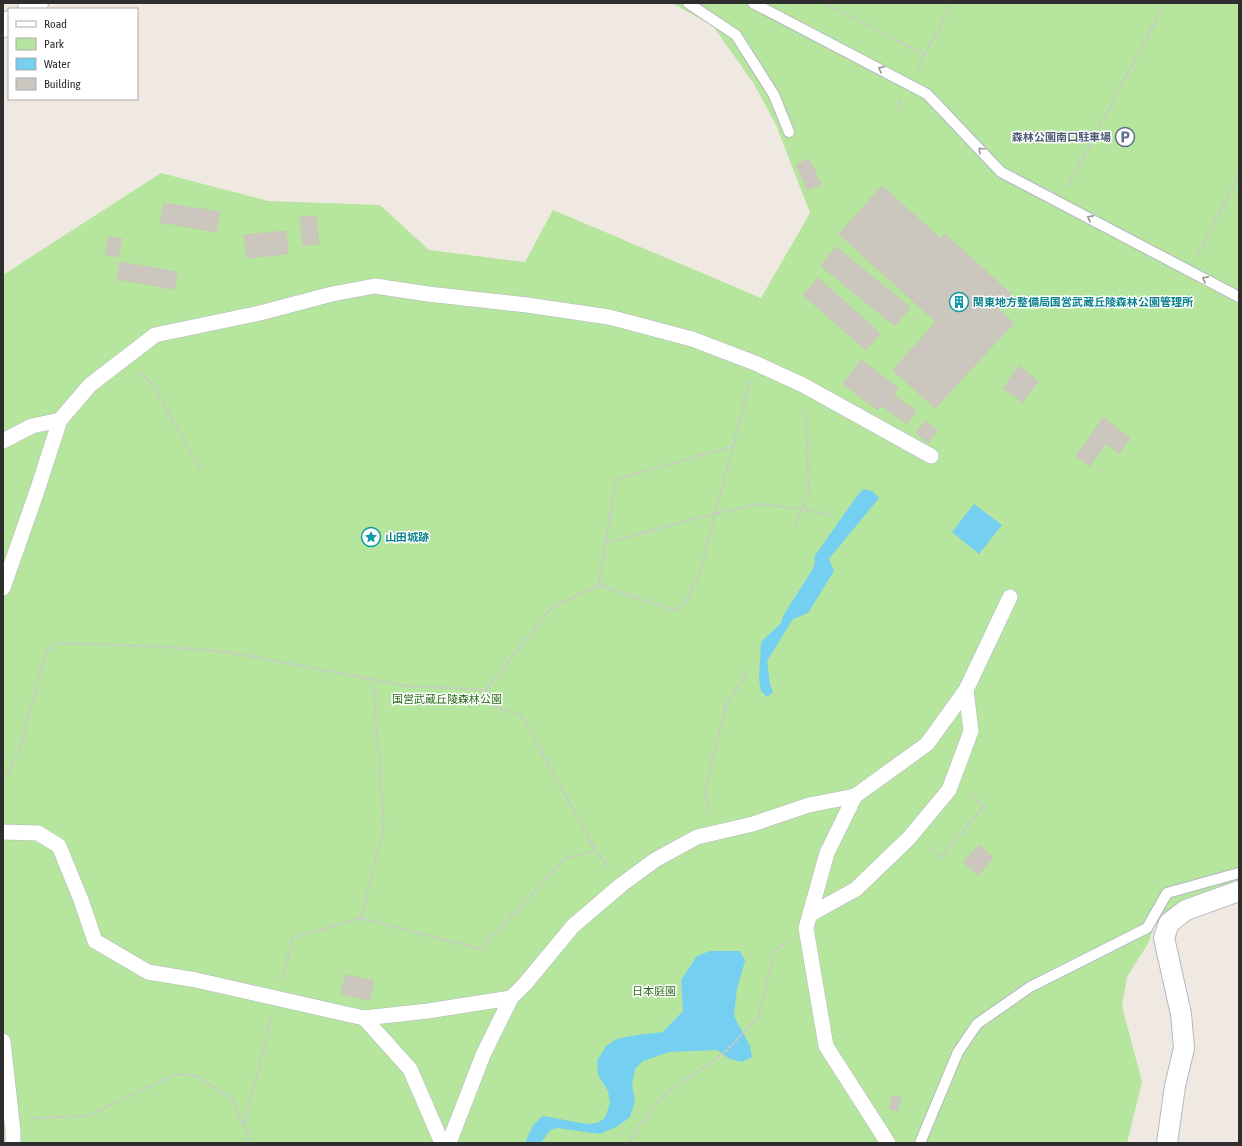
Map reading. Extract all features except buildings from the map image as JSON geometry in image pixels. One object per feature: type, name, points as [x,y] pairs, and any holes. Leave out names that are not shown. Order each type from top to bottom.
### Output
[{"type":"street","points":[[3,588],[60,420],[90,385],[155,335],[260,313],[332,294],[375,286],[609,317],[692,339],[755,363],[803,385],[931,456]]},
{"type":"street","points":[[3,440],[32,426],[60,420]]},
{"type":"street","points":[[449,1143],[483,1055],[511,998],[525,984],[573,926],[621,884],[655,860],[696,837],[753,824],[809,805],[856,796],[927,744],[966,690],[1010,597]]},
{"type":"street","points":[[811,914],[856,889],[913,834],[949,790],[971,731],[966,690]]},
{"type":"street","points":[[856,796],[827,853],[806,928],[826,1046],[888,1143]]},
{"type":"street","points":[[3,832],[38,833],[59,846],[81,900],[95,941],[148,972],[196,980],[364,1018],[428,1011],[511,998]]},
{"type":"street","points":[[1167,1143],[1175,1086],[1184,1048],[1181,1014],[1164,938],[1169,924],[1186,910],[1239,891]]},
{"type":"street","points":[[364,1018],[410,1069],[442,1143]]},
{"type":"street","points":[[3,1041],[12,1118],[13,1143]]},
{"type":"lane","points":[[688,3],[736,35],[774,95],[789,132]]},
{"type":"lane","points":[[753,3],[928,94],[1002,172],[1239,297]]},
{"type":"lane","points":[[920,1143],[958,1052],[977,1024],[1030,987],[1147,928],[1167,893],[1239,872]]},
{"type":"path","points":[[826,3],[925,55]]},
{"type":"path","points":[[916,73],[952,3]]},
{"type":"path","points":[[1065,192],[1165,3]]},
{"type":"path","points":[[897,108],[902,98]]},
{"type":"path","points":[[1196,259],[1239,175]]},
{"type":"path","points":[[125,358],[153,385],[200,469]]},
{"type":"path","points":[[486,690],[551,608],[599,585],[674,610],[686,602],[700,571],[755,363]]},
{"type":"path","points":[[795,525],[809,492],[803,385]]},
{"type":"path","points":[[599,585],[616,479],[732,447]]},
{"type":"path","points":[[606,543],[628,536],[759,504],[830,515]]},
{"type":"path","points":[[3,780],[20,748],[46,652],[58,644],[171,647],[234,653],[407,686],[486,690]]},
{"type":"path","points":[[713,833],[705,789],[726,705],[749,670]]},
{"type":"path","points":[[361,918],[384,826],[374,680]]},
{"type":"path","points":[[486,690],[494,707],[521,715],[596,851],[621,884]]},
{"type":"path","points":[[913,834],[941,857],[984,806],[953,780]]},
{"type":"path","points":[[244,1124],[293,938],[361,918],[481,949],[566,858],[596,851]]},
{"type":"path","points":[[628,1143],[640,1124],[668,1092],[723,1054],[758,1018],[775,950],[806,928]]},
{"type":"path","points":[[12,1118],[88,1116],[176,1074],[197,1076],[231,1098],[248,1134],[248,1143]]},
{"type":"green space","name":"国営武蔵丘陵森林公園","points":[[672,3],[1239,3],[1239,881],[1175,907],[1156,920],[1149,942],[1127,977],[1122,1006],[1142,1082],[1127,1143],[3,1143],[3,275],[161,173],[268,201],[380,205],[429,250],[525,262],[553,210],[761,298],[810,213],[776,125],[754,84],[713,26]]},
{"type":"water","points":[[863,489],[872,491],[879,498],[829,559],[834,571],[808,613],[793,619],[767,661],[770,684],[773,692],[767,697],[761,691],[759,679],[761,642],[781,623],[783,616],[814,567],[814,557]]},
{"type":"water","points":[[974,504],[1002,525],[979,554],[952,532]]},
{"type":"water","points":[[710,951],[740,951],[745,961],[737,989],[734,1016],[750,1046],[752,1057],[742,1062],[730,1059],[717,1050],[669,1052],[643,1061],[635,1069],[632,1085],[635,1102],[630,1117],[618,1126],[600,1134],[557,1128],[550,1130],[541,1143],[525,1143],[533,1125],[543,1116],[587,1124],[597,1123],[605,1118],[610,1103],[608,1091],[598,1075],[597,1061],[606,1046],[617,1039],[663,1032],[683,1011],[681,980],[697,956]]},
{"type":"place","name":"森林公園南口駐車場","points":[[1125,137]]},
{"type":"place","name":"関東地方整備局国営武蔵丘陵森林公園管理所","points":[[959,302]]},
{"type":"place","name":"山田城跡","points":[[371,537]]},
{"type":"park label","name":"日本庭園","points":[[654,991]]}]
